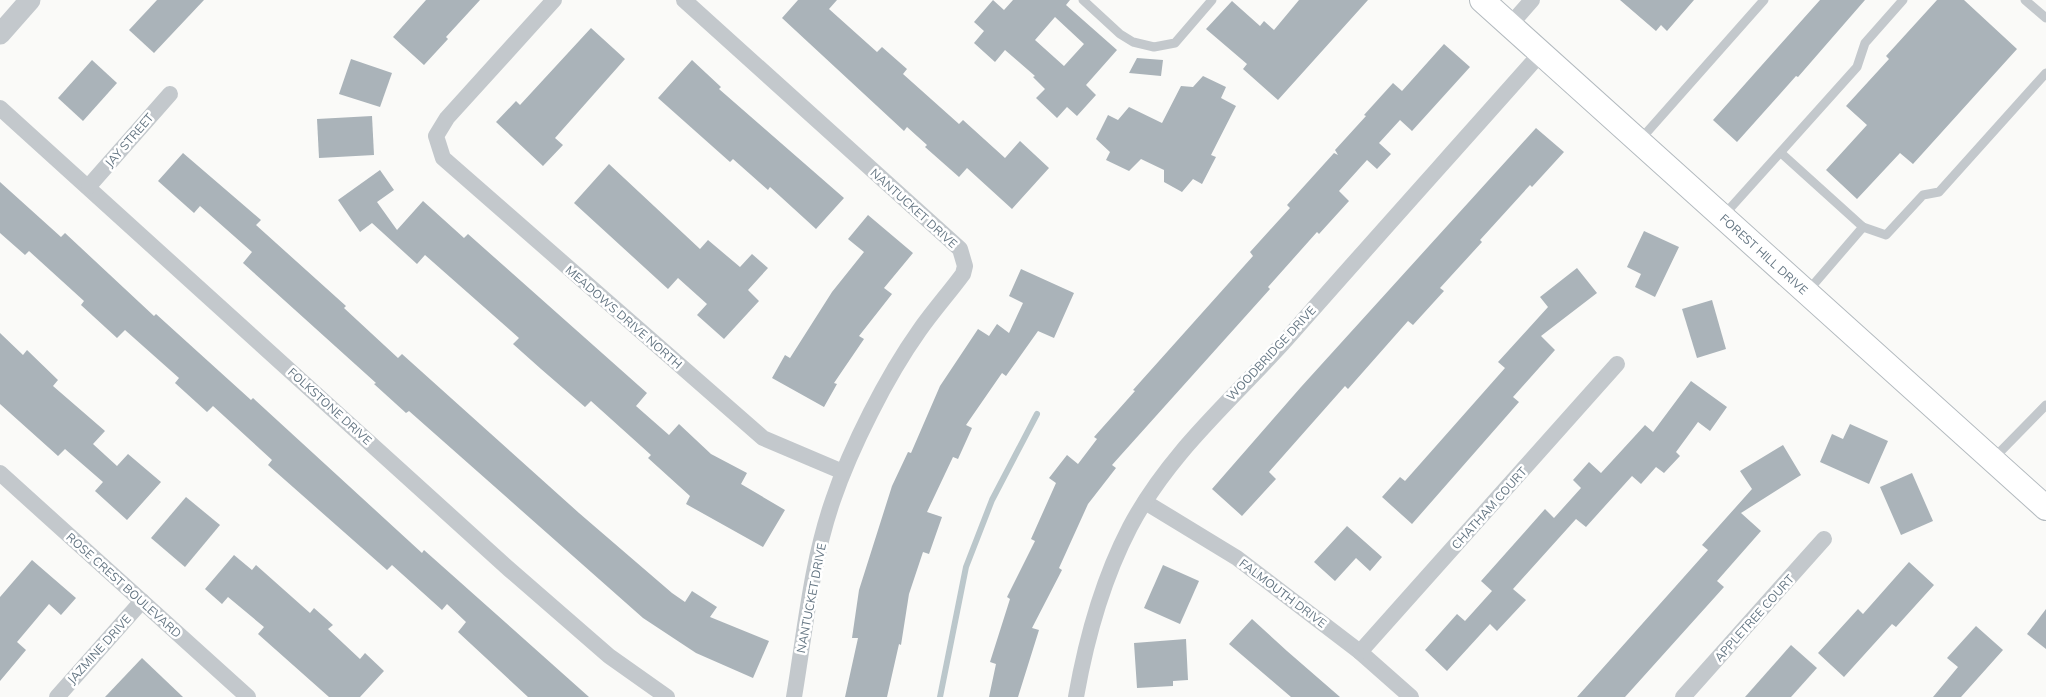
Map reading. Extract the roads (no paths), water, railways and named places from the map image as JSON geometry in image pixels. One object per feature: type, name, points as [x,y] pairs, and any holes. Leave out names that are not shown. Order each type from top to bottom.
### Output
[{"type":"main road","name":"FOREST HILL DRIVE","points":[[1482,0],[2046,508]]},
{"type":"street","points":[[0,34],[30,0]]},
{"type":"street","name":"MEADOWS DRIVE NORTH","points":[[554,0],[447,118],[436,136],[443,158],[762,438],[843,472]]},
{"type":"street","name":"NANTUCKET DRIVE","points":[[684,0],[960,249],[965,266],[963,274],[918,332],[880,396],[843,472],[832,501],[814,571],[794,697]]},
{"type":"street","points":[[1510,25],[1532,0]]},
{"type":"street","name":"WOODBRIDGE DRIVE","points":[[1076,697],[1098,605],[1130,528],[1145,502],[1194,435],[1284,342],[1541,53]]},
{"type":"street","name":"JAY STREET","points":[[89,186],[170,94]]},
{"type":"street","name":"FOLKSTONE DRIVE","points":[[0,108],[89,186],[510,570],[609,656],[667,697]]},
{"type":"street","name":"CHATHAM COURT","points":[[1360,652],[1618,364]]},
{"type":"street","name":"ROSE CREST BOULEVARD","points":[[0,473],[248,697]]},
{"type":"street","name":"FALMOUTH DRIVE","points":[[1145,502],[1237,558],[1360,652],[1411,697]]},
{"type":"street","name":"APPLETREE COURT","points":[[1683,697],[1824,539]]},
{"type":"street","name":"JAZMINE DRIVE","points":[[57,697],[142,601]]},
{"type":"lane","points":[[1083,0],[1120,34],[1133,42],[1154,47],[1175,43],[1212,0]]},
{"type":"lane","points":[[1639,141],[1764,0]]},
{"type":"lane","points":[[1723,216],[1858,67],[1865,44],[1903,0]]},
{"type":"lane","points":[[2025,0],[2046,18]]},
{"type":"lane","points":[[1780,153],[1863,227],[1886,235],[1923,195],[1939,192],[2046,73]]},
{"type":"lane","points":[[1806,292],[1863,227]]},
{"type":"lane","points":[[1993,460],[2046,405]]},
{"type":"waterway","points":[[940,697],[966,567],[992,500],[1037,414]]}]
